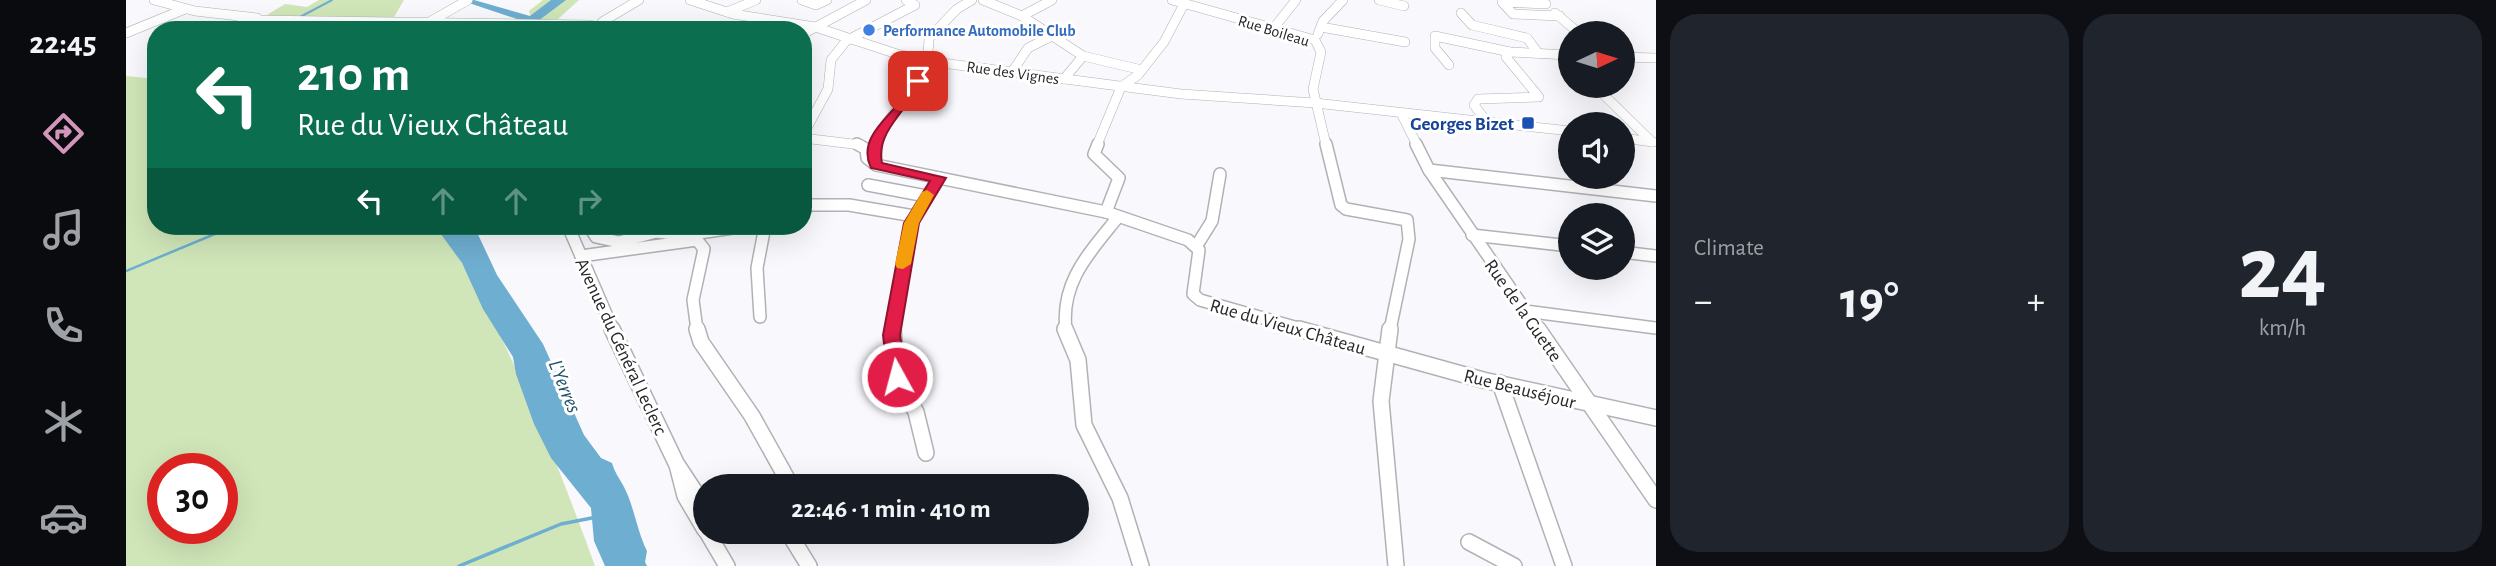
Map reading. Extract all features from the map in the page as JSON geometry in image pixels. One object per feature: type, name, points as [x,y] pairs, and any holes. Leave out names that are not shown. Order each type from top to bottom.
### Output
[{"type":"street","points":[[154,0],[185,9],[244,18]]},
{"type":"street","points":[[603,21],[639,0]]},
{"type":"street","name":"Rue des Vignes","points":[[690,0],[727,12],[780,21]]},
{"type":"street","points":[[727,12],[756,0]]},
{"type":"street","points":[[802,0],[816,5],[827,0]]},
{"type":"street","points":[[812,29],[866,0]]},
{"type":"street","points":[[812,120],[828,89],[831,60],[849,39],[915,5],[906,0]]},
{"type":"street","points":[[876,165],[874,143],[889,120],[908,99],[931,52],[929,38],[957,9],[972,0]]},
{"type":"street","points":[[983,0],[1022,16],[1083,56],[1142,70]]},
{"type":"street","points":[[1022,16],[1052,0]]},
{"type":"street","name":"Rue Boileau","points":[[1172,0],[1315,40],[1321,52],[1315,98]]},
{"type":"street","points":[[1199,8],[1207,0]]},
{"type":"street","points":[[1273,29],[1296,0]]},
{"type":"street","points":[[1315,40],[1321,27],[1343,0]]},
{"type":"street","points":[[1379,0],[1404,6]]},
{"type":"street","points":[[430,21],[465,1]]},
{"type":"street","points":[[1560,16],[1513,15],[1502,2],[1544,2],[1560,16],[1566,21]]},
{"type":"street","points":[[1141,566],[1120,498],[1084,425],[1078,360],[1065,328],[1069,284],[1112,215],[1119,178],[1094,154],[1121,87],[1142,70],[1164,42],[1184,4]]},
{"type":"street","points":[[156,21],[185,9]]},
{"type":"street","points":[[1461,13],[1472,25],[1527,38],[1538,53]]},
{"type":"street","points":[[241,21],[244,18]]},
{"type":"street","points":[[252,21],[312,21]]},
{"type":"street","points":[[126,33],[147,24]]},
{"type":"street","name":"Rue des Vignes","points":[[812,26],[928,60],[1012,72],[1121,87],[1315,98],[1343,106],[1558,130]]},
{"type":"street","points":[[1321,27],[1405,42]]},
{"type":"street","points":[[1012,72],[1028,48],[1052,36]]},
{"type":"street","points":[[1449,65],[1435,48],[1436,36],[1510,52],[1558,54]]},
{"type":"street","points":[[1487,122],[1474,105],[1473,102],[1478,99],[1539,96],[1506,57],[1510,52]]},
{"type":"street","points":[[1064,79],[1083,56]]},
{"type":"street","points":[[1635,57],[1656,58]]},
{"type":"street","points":[[1315,98],[1339,181],[1341,205],[1346,209],[1406,220],[1409,239],[1385,353]]},
{"type":"street","points":[[1607,98],[1654,143]]},
{"type":"street","name":"Rue de la Guette","points":[[1401,113],[1429,170],[1591,406],[1651,486],[1656,500]]},
{"type":"street","points":[[812,138],[859,144],[866,149],[867,158],[876,165],[1112,215],[1197,245],[1203,239],[1215,213],[1220,174]]},
{"type":"street","points":[[1635,140],[1654,143]]},
{"type":"street","points":[[1429,170],[1656,196]]},
{"type":"street","points":[[926,453],[916,412],[897,377],[892,335],[900,278],[914,216],[939,178]]},
{"type":"street","points":[[868,185],[926,196]]},
{"type":"street","points":[[812,205],[849,205],[914,216]]},
{"type":"street","name":"Avenue du Général Leclerc","points":[[572,235],[594,290],[677,466],[693,489]]},
{"type":"street","points":[[595,235],[618,242],[645,235]]},
{"type":"street","points":[[581,256],[727,235]]},
{"type":"street","points":[[760,317],[757,268],[763,235]]},
{"type":"street","points":[[1472,235],[1558,245]]},
{"type":"street","points":[[697,240],[704,249],[693,300],[693,318],[701,342],[752,416],[784,474]]},
{"type":"street","name":"Rue du Vieux Château","points":[[1197,245],[1193,294],[1200,300],[1385,353],[1381,401],[1396,566]]},
{"type":"street","points":[[1635,254],[1656,256]]},
{"type":"street","points":[[1525,312],[1656,328]]},
{"type":"street","name":"Rue Beauséjour","points":[[1385,353],[1591,406],[1656,418]]},
{"type":"street","points":[[1500,383],[1564,566]]},
{"type":"street","name":"Avenue du Général Leclerc","points":[[677,466],[685,496],[693,508]]},
{"type":"street","points":[[1469,542],[1514,566]]},
{"type":"street","name":"Avenue du Général Leclerc","points":[[716,544],[727,566]]},
{"type":"street","points":[[795,544],[809,566]]},
{"type":"green space","points":[[319,0],[404,0],[394,17],[262,18],[285,4],[307,7]]},
{"type":"green space","points":[[543,0],[579,0],[558,19],[532,21],[529,11]]},
{"type":"green space","points":[[126,76],[147,78],[147,235],[443,235],[456,253],[500,334],[570,498],[595,566],[126,566]]},
{"type":"water","points":[[460,0],[474,0],[530,16],[551,0],[566,0],[538,21],[520,20]]},
{"type":"water","points":[[442,235],[478,235],[497,275],[543,344],[584,435],[601,458],[612,463],[627,494],[647,551],[647,566],[605,566],[594,541],[591,508],[551,458],[534,424],[516,374],[513,357],[483,309],[462,263]]},
{"type":"waterway","points":[[300,17],[332,0]]},
{"type":"waterway","points":[[126,271],[212,235]]},
{"type":"waterway","points":[[459,566],[561,524],[597,517]]},
{"type":"slow traffic","points":[[903,264],[911,223],[927,195]]},
{"type":"place","name":"Performance Automobile Club","points":[[869,30]]},
{"type":"place","name":"Georges Bizet","points":[[1528,123]]},
{"type":"route","points":[[897,377],[892,335],[911,223],[918,207],[939,178],[876,165],[873,155],[874,143],[889,120],[908,99],[918,81]]},
{"type":"water label","name":"L'Yerres","points":[[565,386]]}]
